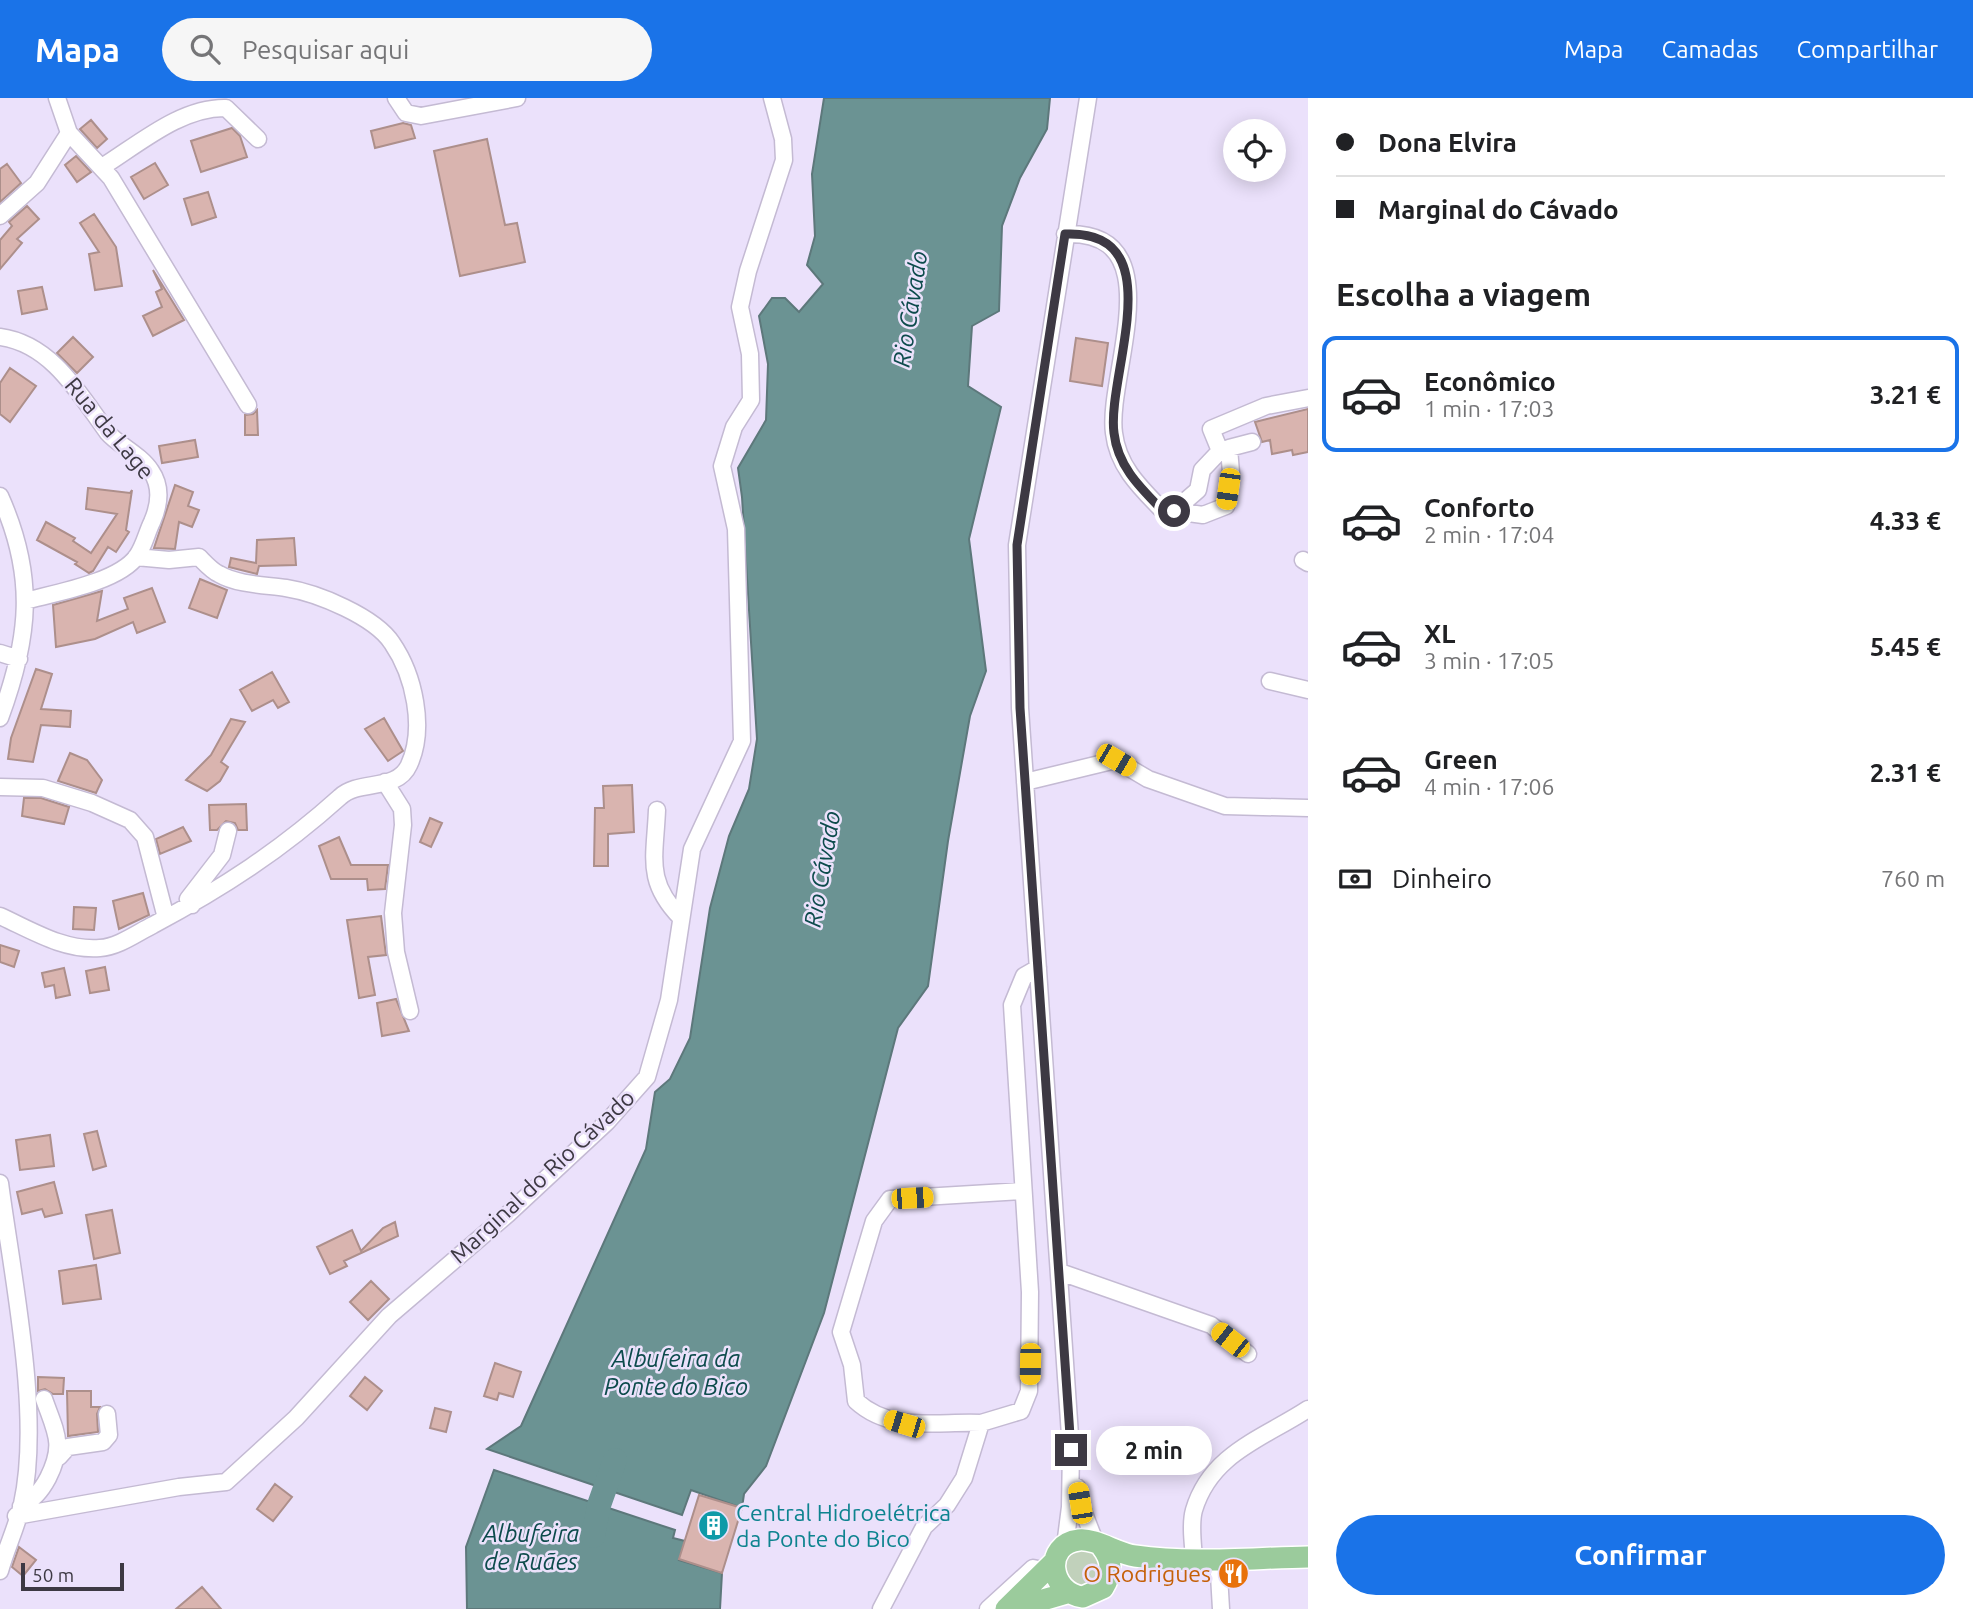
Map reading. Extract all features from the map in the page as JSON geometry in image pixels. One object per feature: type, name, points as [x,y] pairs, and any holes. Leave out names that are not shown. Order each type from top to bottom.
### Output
[{"type":"main road","points":[[1009,1609],[1054,1559],[1080,1540],[1133,1556],[1218,1559],[1308,1557]]},
{"type":"main road","points":[[1099,1546],[1110,1562],[1104,1592]]},
{"type":"main road","points":[[1009,1609],[1104,1592],[1163,1558]]},
{"type":"main road","points":[[1054,1559],[1055,1576],[1076,1599]]},
{"type":"street","points":[[57,98],[69,133],[102,167],[183,293],[248,405]]},
{"type":"street","points":[[396,98],[406,113],[421,116],[517,98]]},
{"type":"street","name":"Marginal do Rio Cávado","points":[[19,1511],[226,1482],[296,1418],[389,1316],[607,1122],[647,1077],[669,1000],[692,849],[742,741],[736,529],[722,466],[734,427],[751,400],[750,355],[740,307],[748,271],[784,160],[783,139],[772,98]]},
{"type":"street","points":[[988,1609],[1032,1568],[1054,1559],[1070,1507],[1071,1450],[1060,1272],[1020,708],[1017,545],[1088,98]]},
{"type":"street","points":[[102,167],[186,115],[210,107],[226,108],[258,139]]},
{"type":"street","points":[[0,216],[37,183],[69,133]]},
{"type":"street","points":[[1065,234],[1083,234],[1103,242],[1122,261],[1128,275],[1122,366],[1113,415],[1114,434],[1120,460],[1171,513],[1203,515],[1226,506],[1231,473],[1225,449],[1212,429],[1266,406],[1308,398]]},
{"type":"street","name":"Rua da Lage","points":[[0,337],[8,338],[46,358],[85,398],[110,437],[123,443],[151,471],[158,485],[159,508],[136,557]]},
{"type":"street","points":[[1171,513],[1198,489],[1202,470],[1225,449],[1252,442]]},
{"type":"street","points":[[0,496],[17,539],[25,570],[19,659],[0,718]]},
{"type":"street","points":[[0,916],[57,942],[77,947],[102,948],[216,892],[293,839],[345,792],[396,780],[409,765],[416,731],[415,704],[407,670],[392,642],[372,621],[290,589],[219,575],[199,557],[169,560],[136,557],[111,575],[25,599]]},
{"type":"street","points":[[0,653],[19,659]]},
{"type":"street","points":[[1270,681],[1308,690]]},
{"type":"street","points":[[1025,782],[1116,760],[1148,779],[1225,806],[1308,808]]},
{"type":"street","points":[[384,782],[402,809],[398,885],[393,913],[396,952],[410,1011]]},
{"type":"street","points":[[0,787],[43,788],[130,820],[145,837],[166,918]]},
{"type":"street","points":[[657,810],[654,875],[662,899],[681,918]]},
{"type":"street","points":[[192,905],[188,899],[222,855],[228,831]]},
{"type":"street","points":[[1022,1191],[890,1199],[874,1222],[841,1332],[852,1364],[856,1401],[870,1414],[904,1424],[950,1421],[981,1423],[1021,1411],[1029,1391],[1030,1292],[1012,1005],[1024,976],[1038,968]]},
{"type":"street","points":[[0,1183],[24,1371],[27,1451],[19,1511],[0,1569]]},
{"type":"street","points":[[1060,1272],[1211,1325],[1248,1354]]},
{"type":"street","points":[[44,1399],[57,1437],[59,1457]]},
{"type":"street","points":[[1194,1558],[1194,1511],[1215,1471],[1243,1445],[1282,1426],[1308,1409]]},
{"type":"street","points":[[19,1511],[41,1490],[59,1457],[68,1447],[103,1441],[109,1434],[107,1414]]},
{"type":"street","points":[[881,1609],[924,1527],[947,1505],[964,1478],[981,1423]]},
{"type":"street","points":[[1071,1450],[1080,1503],[1099,1546]]},
{"type":"street","points":[[1218,1559],[1221,1609]]},
{"type":"shaded area","points":[[1088,1548],[1100,1558],[1100,1579],[1076,1588],[1061,1568],[1068,1553]]},
{"type":"water","name":"Albufeira da Ponte do Bico","points":[[824,98],[1050,98],[1047,129],[1020,178],[1002,226],[999,311],[972,326],[968,386],[1001,407],[969,539],[986,671],[970,716],[948,841],[928,986],[898,1028],[824,1313],[766,1466],[744,1494],[742,1508],[691,1490],[682,1515],[487,1449],[521,1426],[646,1149],[655,1092],[670,1079],[690,1038],[710,908],[729,836],[749,789],[757,739],[738,468],[766,420],[768,364],[759,316],[772,298],[785,298],[799,312],[823,284],[807,265],[815,236],[812,174]]},
{"type":"water","name":"Albufeira de Ruães","points":[[494,1470],[675,1530],[673,1538],[685,1541],[679,1560],[722,1573],[720,1609],[467,1609],[466,1547]]},
{"type":"building","points":[[91,120],[107,139],[97,148],[80,129]]},
{"type":"building","points":[[403,123],[411,125],[415,138],[375,148],[371,131]]},
{"type":"building","points":[[232,128],[240,136],[247,157],[201,172],[191,141]]},
{"type":"building","points":[[487,139],[505,225],[517,223],[525,262],[460,276],[434,151]]},
{"type":"building","points":[[76,156],[91,172],[77,182],[65,165]]},
{"type":"building","points":[[155,163],[168,185],[144,199],[131,177]]},
{"type":"building","points":[[7,164],[21,183],[0,202],[0,169]]},
{"type":"building","points":[[208,192],[216,217],[192,225],[184,199]]},
{"type":"building","points":[[27,206],[39,219],[17,239],[22,243],[0,269],[0,240],[12,226],[9,222]]},
{"type":"building","points":[[94,214],[116,247],[122,286],[95,290],[89,254],[99,252],[80,223]]},
{"type":"building","points":[[153,270],[184,320],[153,336],[143,316],[162,307],[156,292],[162,289]]},
{"type":"building","points":[[42,287],[47,309],[22,314],[18,291]]},
{"type":"building","points":[[73,337],[93,357],[77,373],[57,353]]},
{"type":"building","points":[[1076,338],[1108,343],[1102,386],[1070,381]]},
{"type":"building","points":[[10,368],[36,386],[10,422],[0,414],[0,383]]},
{"type":"building","points":[[1308,409],[1308,452],[1293,455],[1292,450],[1272,454],[1270,440],[1262,442],[1255,422]]},
{"type":"building","points":[[257,410],[258,435],[245,435],[245,415],[253,414]]},
{"type":"building","points":[[195,440],[198,457],[162,463],[159,446]]},
{"type":"building","points":[[175,485],[193,492],[188,506],[199,510],[192,527],[179,522],[175,549],[154,548]]},
{"type":"building","points":[[88,488],[130,493],[132,490],[126,530],[129,532],[116,552],[108,547],[89,573],[75,564],[77,562],[37,540],[46,522],[75,538],[73,541],[91,553],[117,514],[86,509]]},
{"type":"building","points":[[294,538],[296,565],[259,566],[257,574],[229,567],[231,558],[256,563],[257,540]]},
{"type":"building","points":[[200,579],[227,590],[217,618],[189,608]]},
{"type":"building","points":[[152,588],[165,622],[137,633],[133,622],[95,639],[56,647],[53,605],[102,591],[97,621],[128,609],[124,598]]},
{"type":"building","points":[[36,669],[52,674],[41,709],[71,711],[70,727],[41,725],[33,762],[8,759],[11,738]]},
{"type":"building","points":[[272,672],[289,702],[278,708],[273,700],[252,711],[240,690]]},
{"type":"building","points":[[384,718],[403,751],[388,761],[365,729]]},
{"type":"building","points":[[231,719],[245,722],[221,762],[228,767],[220,781],[207,791],[186,780],[211,755]]},
{"type":"building","points":[[70,753],[87,760],[102,780],[96,793],[58,781]]},
{"type":"building","points":[[632,785],[634,832],[608,834],[608,866],[594,866],[595,808],[604,808],[603,786]]},
{"type":"building","points":[[24,798],[41,798],[69,807],[64,824],[22,816]]},
{"type":"building","points":[[246,804],[247,830],[238,830],[235,823],[226,821],[217,830],[210,830],[209,805]]},
{"type":"building","points":[[430,818],[442,823],[431,847],[420,842]]},
{"type":"building","points":[[183,827],[191,841],[160,854],[156,839]]},
{"type":"building","points":[[339,837],[351,865],[388,865],[385,889],[368,890],[367,879],[331,879],[319,846]]},
{"type":"building","points":[[143,893],[149,915],[119,929],[113,901]]},
{"type":"building","points":[[74,907],[96,908],[94,930],[73,929]]},
{"type":"building","points":[[381,916],[386,955],[368,957],[375,995],[359,998],[347,920]]},
{"type":"building","points":[[0,945],[19,951],[14,967],[0,962]]},
{"type":"building","points":[[105,967],[109,990],[90,993],[86,971]]},
{"type":"building","points":[[64,968],[70,995],[56,998],[54,985],[45,987],[42,973]]},
{"type":"building","points":[[396,999],[409,1031],[382,1036],[377,1003]]},
{"type":"building","points":[[97,1131],[106,1166],[93,1170],[84,1134]]},
{"type":"building","points":[[50,1135],[54,1166],[20,1170],[16,1140]]},
{"type":"building","points":[[54,1182],[62,1213],[45,1217],[42,1209],[22,1214],[17,1192]]},
{"type":"building","points":[[112,1210],[120,1253],[94,1259],[86,1215]]},
{"type":"building","points":[[395,1222],[398,1236],[344,1261],[347,1266],[330,1274],[317,1247],[352,1230],[361,1251],[383,1228]]},
{"type":"building","points":[[96,1265],[101,1299],[63,1304],[59,1271]]},
{"type":"building","points":[[371,1281],[389,1299],[368,1320],[350,1302]]},
{"type":"building","points":[[495,1363],[521,1372],[513,1397],[499,1393],[497,1400],[484,1396]]},
{"type":"building","points":[[38,1377],[64,1378],[63,1394],[53,1394],[45,1389],[38,1391]]},
{"type":"building","points":[[365,1377],[382,1391],[367,1410],[350,1396]]},
{"type":"building","points":[[67,1391],[91,1391],[91,1407],[100,1407],[97,1414],[98,1432],[68,1436]]},
{"type":"building","points":[[435,1408],[451,1412],[446,1432],[430,1428]]},
{"type":"building","points":[[275,1484],[292,1497],[273,1521],[257,1509]]},
{"type":"building","name":"Central Hidroelétrica da Ponte do Bico","points":[[699,1495],[742,1508],[722,1573],[679,1559]]},
{"type":"building","points":[[19,1547],[36,1560],[23,1576],[12,1567]]},
{"type":"building","points":[[202,1587],[221,1609],[176,1609]]},
{"type":"waterway","name":"Rio Cávado","points":[[593,1536],[599,1505],[615,1460]]},
{"type":"place","name":"Central Hidroelétrica da Ponte do Bico","points":[[713,1525]]},
{"type":"place","name":"O Rodrigues","points":[[1234,1573]]},
{"type":"route","points":[[1071,1450],[1020,708],[1017,545],[1065,234],[1083,234],[1103,242],[1122,261],[1128,275],[1122,366],[1113,415],[1114,434],[1120,460],[1139,486],[1168,516],[1174,511]]}]
